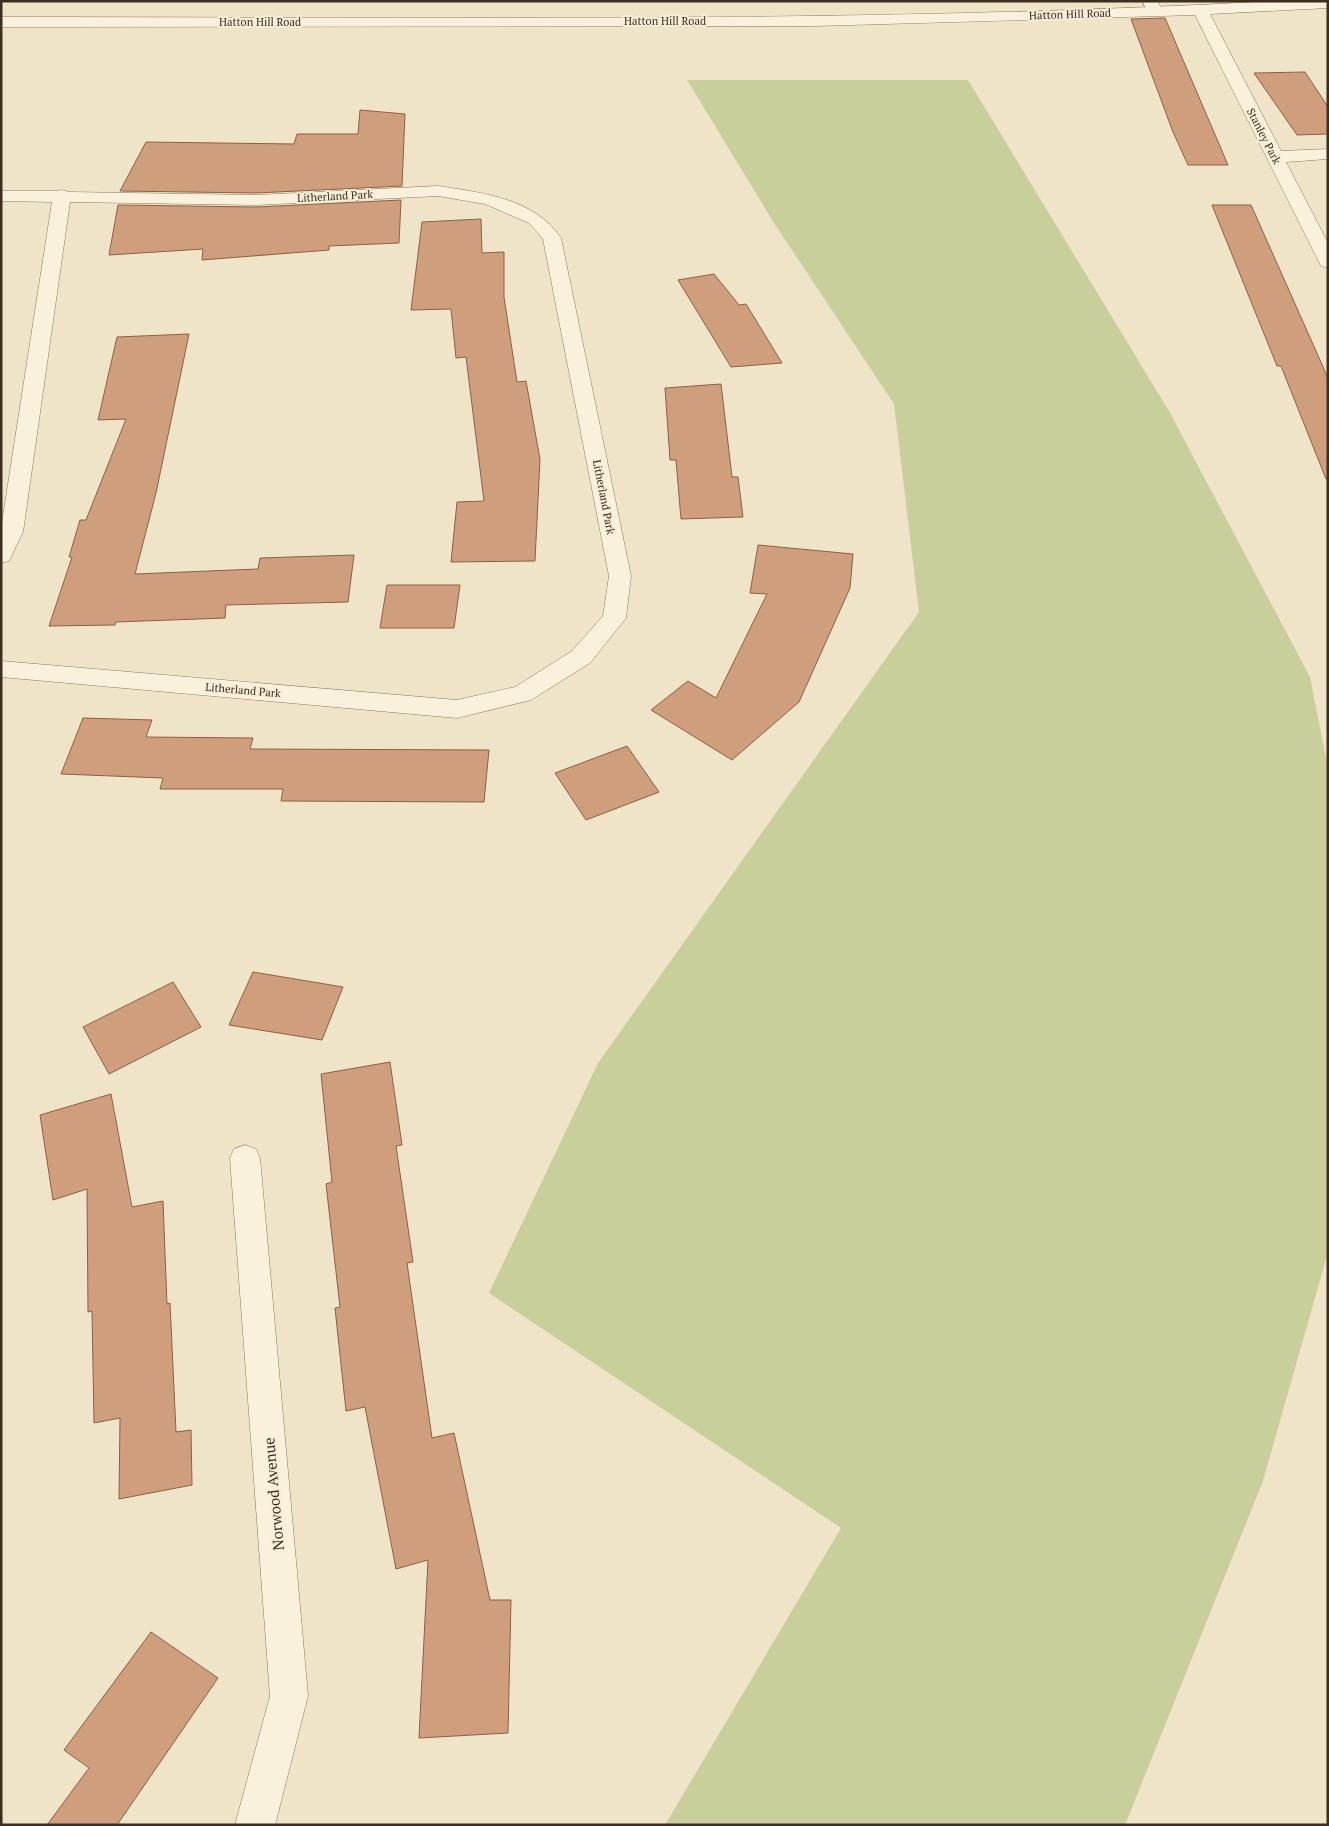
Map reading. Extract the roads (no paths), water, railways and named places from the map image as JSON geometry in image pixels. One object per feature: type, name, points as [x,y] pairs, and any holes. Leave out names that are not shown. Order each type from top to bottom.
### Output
[{"type":"street","name":"Hatton Hill Road","points":[[1,22],[816,21],[1152,6],[1200,10],[1328,3]]},
{"type":"street","name":"Stanley Park","points":[[1200,10],[1328,262]]},
{"type":"street","points":[[1274,157],[1328,154]]},
{"type":"street","name":"Litherland Park","points":[[1,196],[62,195],[256,200],[438,191],[489,199],[535,219],[552,238],[620,576],[614,618],[581,657],[522,694],[457,709],[1,669]]},
{"type":"street","points":[[1,556],[12,532],[62,195]]},
{"type":"street","name":"Norwood Avenue","points":[[245,1158],[290,1696],[255,1825]]}]
